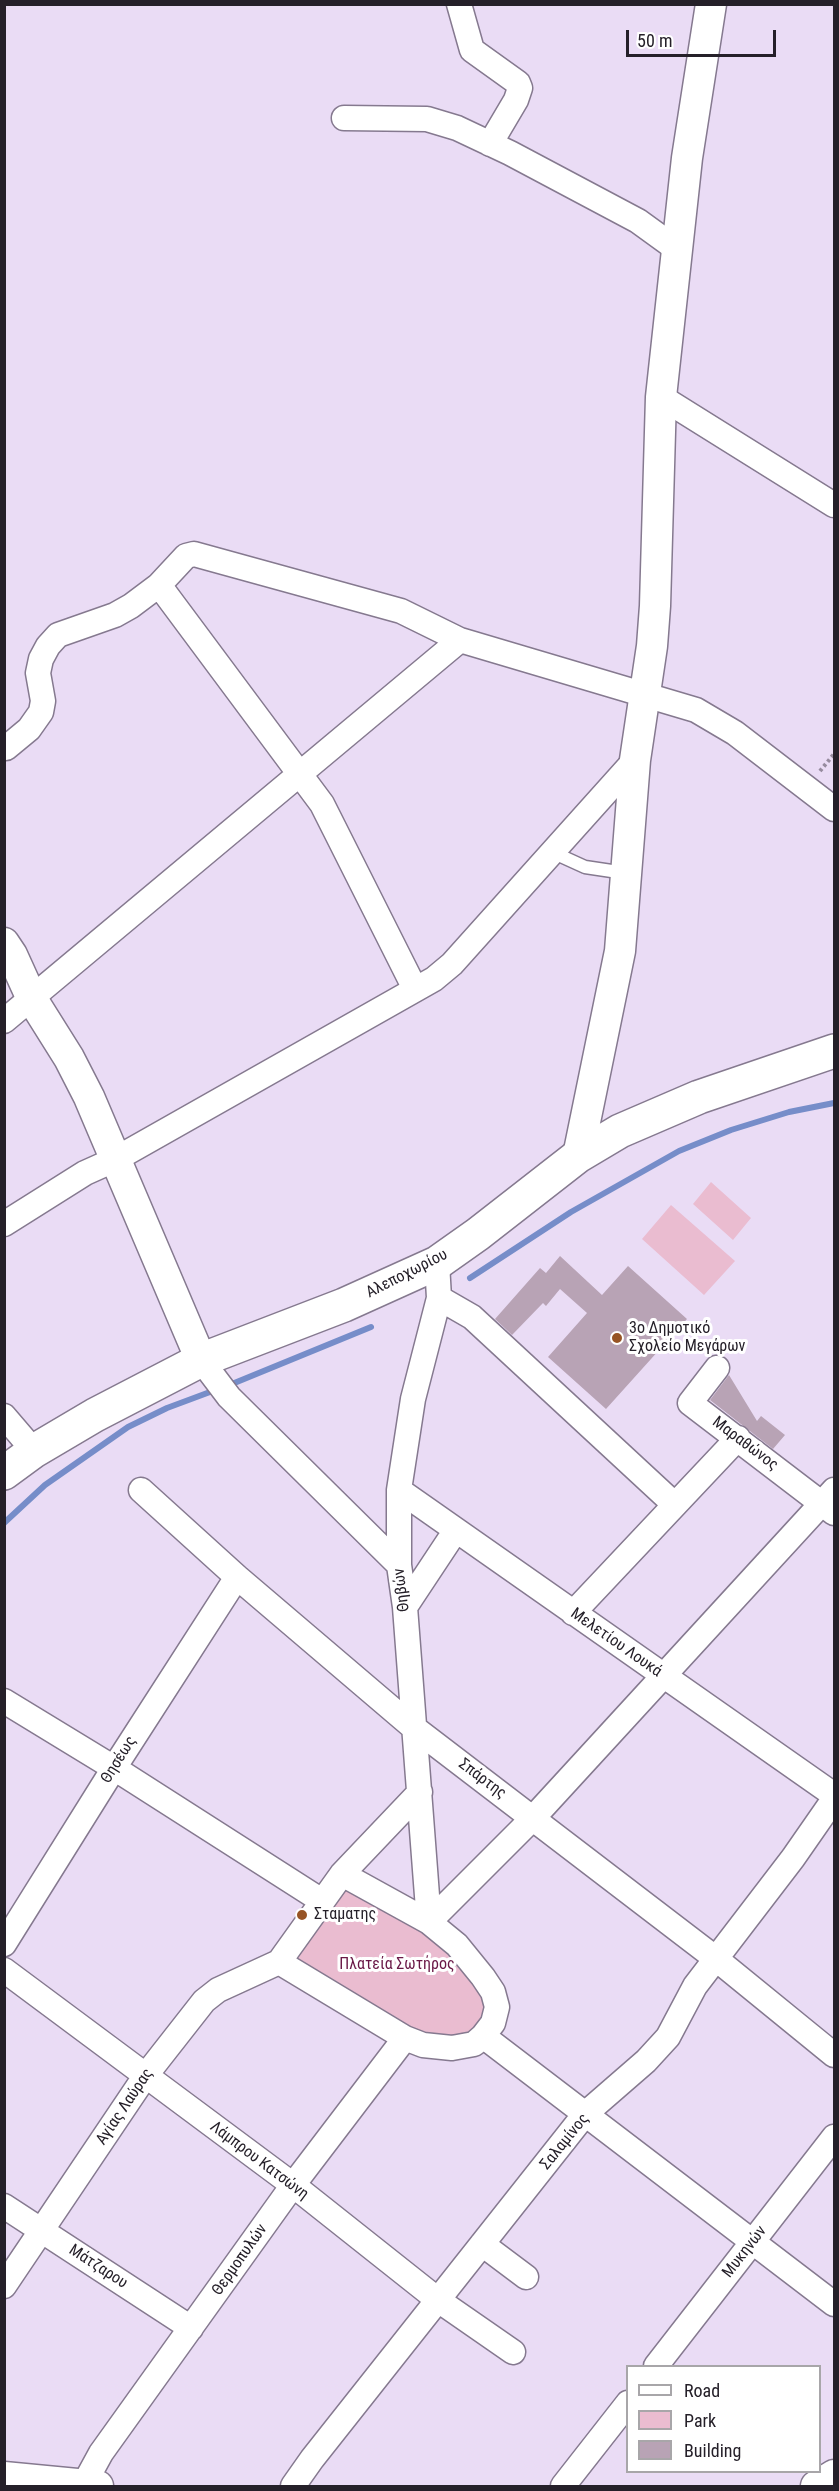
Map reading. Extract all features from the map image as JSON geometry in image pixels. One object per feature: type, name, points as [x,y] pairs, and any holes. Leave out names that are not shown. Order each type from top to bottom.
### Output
[{"type":"main road","name":"Αλεποχωρίου","points":[[4,1473],[34,1451],[95,1415],[437,1263],[579,1156],[620,1131],[690,1100],[834,1051]]},
{"type":"street","points":[[459,4],[472,50],[518,83],[520,88],[516,100],[490,144]]},
{"type":"street","points":[[579,1156],[620,951],[635,760],[643,694],[652,646],[655,606],[661,397],[687,158],[711,4]]},
{"type":"street","points":[[344,118],[427,119],[458,129],[638,221],[678,250]]},
{"type":"street","points":[[661,397],[834,505]]},
{"type":"street","points":[[6,748],[29,729],[41,712],[43,701],[39,674],[41,659],[48,646],[58,635],[115,615],[159,585],[186,556],[194,554],[401,611],[460,640],[696,710],[735,733],[834,809]]},
{"type":"street","points":[[159,585],[322,804],[415,989]]},
{"type":"street","points":[[4,1022],[460,640]]},
{"type":"street","points":[[4,1224],[85,1173],[114,1160],[434,979],[452,964],[635,760]]},
{"type":"street","points":[[7,951],[32,999],[81,1080],[204,1365],[230,1397],[399,1565]]},
{"type":"street","name":"Θηβών","points":[[429,1922],[405,1607],[399,1565],[399,1490],[413,1398],[440,1298],[437,1263]]},
{"type":"street","points":[[440,1298],[472,1317],[674,1504]]},
{"type":"street","name":"Μαραθώνος","points":[[717,1368],[690,1403],[830,1502]]},
{"type":"street","points":[[4,1416],[34,1451]]},
{"type":"street","points":[[573,1613],[738,1438]]},
{"type":"street","name":"Σπάρτης","points":[[141,1490],[237,1577],[413,1727],[715,1958],[834,2055]]},
{"type":"street","name":"Μελετίου Λουκά","points":[[399,1490],[834,1797]]},
{"type":"street","points":[[429,1922],[533,1818],[830,1502]]},
{"type":"street","points":[[405,1607],[456,1530]]},
{"type":"street","name":"Θησέως","points":[[4,1944],[237,1577]]},
{"type":"street","points":[[4,1701],[114,1768],[322,1901]]},
{"type":"street","points":[[342,1874],[429,1922],[457,1945],[483,1977],[493,1992],[497,2007],[493,2023],[474,2044],[452,2048],[423,2045],[405,2038],[279,1962],[342,1874],[420,1791]]},
{"type":"street","name":"Σαλαμίνος","points":[[293,2487],[312,2459],[585,2115],[668,2037],[695,1986],[793,1858],[834,1797]]},
{"type":"street","name":"Αγίας Λαύρας","points":[[4,2286],[146,2075],[204,2001],[218,1990],[279,1962]]},
{"type":"street","name":"Λάμπρου Κατσώνη","points":[[4,1970],[293,2186],[438,2300],[513,2352]]},
{"type":"street","points":[[483,2036],[834,2304]]},
{"type":"street","name":"Θερμοπυλών","points":[[88,2486],[101,2453],[293,2186],[405,2038]]},
{"type":"street","name":"Μυκηνών","points":[[658,2365],[834,2137]]},
{"type":"street","name":"Μάτζαρου","points":[[4,2206],[191,2328]]},
{"type":"street","points":[[482,2244],[526,2277]]},
{"type":"street","points":[[563,2487],[626,2404]]},
{"type":"street","points":[[816,2487],[834,2475]]},
{"type":"street","points":[[4,2477],[88,2486]]},
{"type":"lane","points":[[552,852],[585,867],[626,873]]},
{"type":"green space","points":[[711,1182],[751,1218],[733,1240],[693,1204]]},
{"type":"green space","points":[[671,1205],[735,1261],[704,1295],[642,1239]]},
{"type":"green space","name":"Πλατεία Σωτήρος","points":[[342,1878],[456,1947],[490,2007],[480,2030],[434,2043],[287,1959]]},
{"type":"building","name":"3ο Δημοτικό Σχολείο Μεγάρων","points":[[560,1256],[602,1295],[628,1266],[687,1319],[606,1409],[548,1357],[587,1313],[560,1289],[546,1306],[543,1303],[512,1335],[495,1319],[540,1268],[546,1273]]},
{"type":"building","points":[[729,1375],[757,1421],[761,1416],[785,1435],[773,1449],[710,1400]]},
{"type":"waterway","points":[[470,1278],[571,1212],[679,1151],[731,1130],[789,1112],[834,1103]]},
{"type":"waterway","points":[[227,1386],[371,1327]]},
{"type":"waterway","points":[[4,1523],[45,1485],[128,1427],[167,1408],[218,1389]]},
{"type":"place","name":"3ο Δημοτικό Σχολείο Μεγάρων","points":[[617,1338]]},
{"type":"place","name":"Σταματης","points":[[302,1915]]}]
